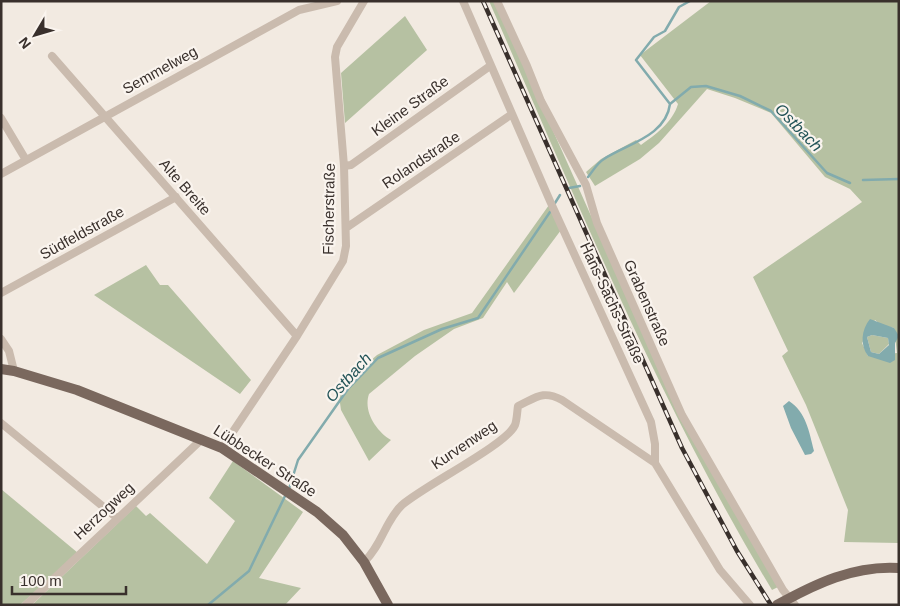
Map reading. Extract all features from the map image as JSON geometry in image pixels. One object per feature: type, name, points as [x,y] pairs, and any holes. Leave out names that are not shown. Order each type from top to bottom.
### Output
[{"type":"main road","name":"Lübbecker Straße","points":[[1,369],[14,371],[77,390],[222,448],[317,512],[342,535],[364,562],[388,605]]},
{"type":"main road","points":[[777,605],[803,590],[832,578],[879,568],[899,568]]},
{"type":"street","name":"Semmelweg","points":[[1,174],[299,10],[337,1]]},
{"type":"street","name":"Fischerstraße","points":[[222,448],[297,336],[343,261],[346,228],[344,166],[335,57],[337,47],[363,1]]},
{"type":"street","name":"Hans-Sachs-Straße","points":[[463,1],[490,66],[651,422],[656,444],[655,463]]},
{"type":"street","name":"Grabenstraße","points":[[498,1],[528,66],[541,101],[586,185],[597,223],[682,415],[783,590],[795,605]]},
{"type":"street","name":"Alte Breite","points":[[52,56],[297,336]]},
{"type":"street","name":"Kleine Straße","points":[[344,166],[351,166],[490,66]]},
{"type":"street","name":"Rolandstraße","points":[[346,228],[512,114]]},
{"type":"street","points":[[1,118],[26,160]]},
{"type":"street","name":"Südfeldstraße","points":[[1,293],[176,198]]},
{"type":"street","points":[[1,339],[9,350],[14,371]]},
{"type":"street","name":"Kurvenweg","points":[[364,562],[376,550],[391,518],[401,506],[419,491],[500,441],[514,426],[518,406],[541,395],[550,394],[562,400],[655,463]]},
{"type":"street","points":[[1,423],[117,518]]},
{"type":"street","name":"Herzogweg","points":[[26,605],[202,439]]},
{"type":"street","points":[[641,452],[656,444]]},
{"type":"street","points":[[655,463],[720,570],[750,605]]},
{"type":"green space","points":[[489,1],[495,1],[685,426],[778,587],[772,590],[692,447],[656,374],[587,226]]},
{"type":"green space","points":[[711,1],[899,1],[899,543],[844,542],[848,510],[806,405],[782,356],[788,351],[753,277],[862,202],[850,189],[825,177],[771,113],[707,89],[659,143],[640,159],[595,186],[586,172],[601,159],[636,140],[641,145],[658,132],[676,111],[678,104],[640,55]],"holes":[[[875,320],[881,325],[894,328],[897,353],[868,356],[862,343]]]},
{"type":"green space","points":[[405,16],[427,50],[345,123],[341,73]]},
{"type":"green space","points":[[549,205],[561,230],[514,293],[507,282],[483,318],[454,329],[415,356],[369,394],[369,414],[380,431],[391,440],[369,461],[341,410],[340,403],[335,399],[345,383],[377,355],[424,330],[472,313]]},
{"type":"green space","points":[[146,265],[160,285],[168,285],[251,380],[240,394],[94,295]]},
{"type":"green space","points":[[872,335],[888,338],[889,344],[879,354],[871,352],[867,337]]},
{"type":"green space","points":[[233,461],[303,512],[259,578],[301,588],[285,605],[32,605],[136,506],[146,516],[150,513],[207,564],[235,521],[209,498]]},
{"type":"green space","points":[[1,489],[78,553],[20,605],[1,605]]},
{"type":"water","points":[[870,319],[894,328],[899,336],[895,343],[895,360],[890,363],[868,356],[863,342],[863,333]],"holes":[[[872,335],[888,338],[889,345],[879,354],[871,352],[867,337]]]},
{"type":"water","points":[[789,401],[795,405],[806,423],[814,451],[811,454],[805,455],[791,428],[783,406]]},
{"type":"waterway","points":[[670,104],[636,60],[654,37],[665,31],[679,7],[690,1]]},
{"type":"waterway","name":"Ostbach","points":[[588,177],[602,161],[653,132],[667,115],[670,104],[691,87],[706,86],[740,96],[771,111],[827,173],[850,183]]},
{"type":"waterway","name":"Ostbach","points":[[863,180],[899,179]]},
{"type":"waterway","name":"Ostbach","points":[[569,188],[580,186]]},
{"type":"waterway","name":"Ostbach","points":[[555,203],[560,195]]},
{"type":"waterway","name":"Ostbach","points":[[289,489],[298,460],[348,389],[378,358],[442,329],[478,318],[550,212]]},
{"type":"waterway","name":"Ostbach","points":[[208,605],[249,571],[286,494]]},
{"type":"railway","points":[[483,1],[682,448],[737,551],[771,605]]}]
